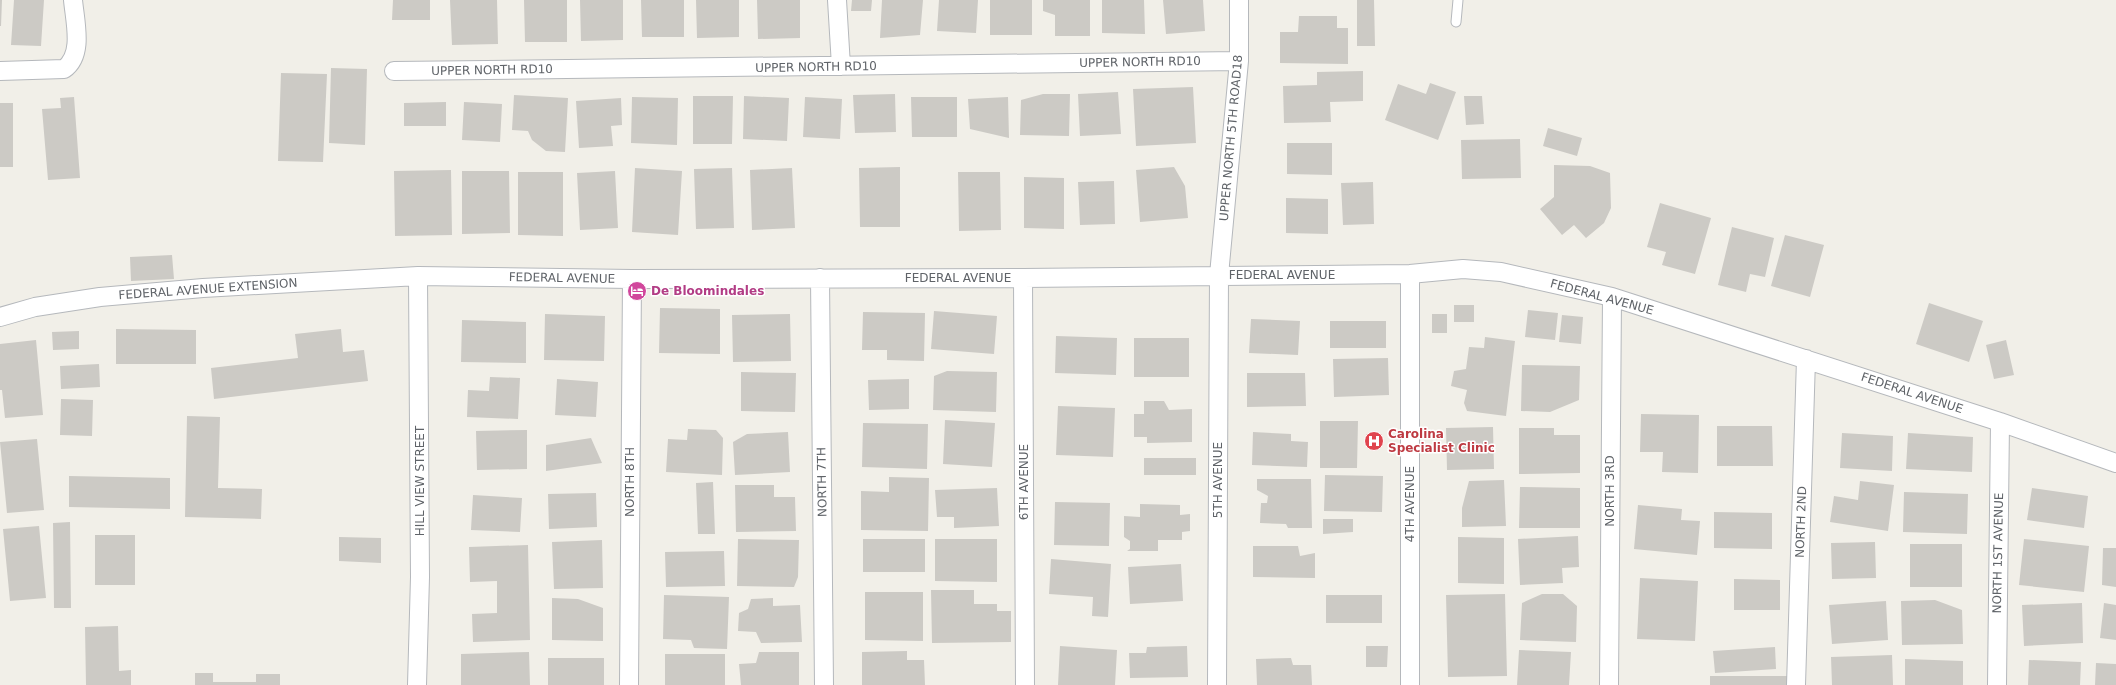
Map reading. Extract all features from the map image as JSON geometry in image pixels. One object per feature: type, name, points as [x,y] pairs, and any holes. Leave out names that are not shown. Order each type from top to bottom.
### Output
[{"type":"street","points":[[0,71],[64,69],[69,65],[73,61],[76,47],[74,0]]},
{"type":"street","points":[[837,0],[841,66]]},
{"type":"street","name":"UPPER NORTH 5TH ROAD18","points":[[1219,275],[1239,61],[1240,0]]},
{"type":"street","name":"UPPER NORTH RD10","points":[[394,70],[1239,61]]},
{"type":"street","name":"FEDERAL AVENUE","points":[[418,276],[632,279],[1024,278],[1410,274],[1464,269],[1501,272],[1612,298],[2000,422],[2116,463]]},
{"type":"street","name":"4TH AVENUE","points":[[1410,274],[1410,685]]},
{"type":"street","name":"5TH AVENUE","points":[[1217,685],[1219,275]]},
{"type":"street","name":"FEDERAL AVENUE EXTENSION","points":[[0,317],[35,307],[100,297],[202,288],[418,276]]},
{"type":"street","name":"HILL VIEW STREET","points":[[417,685],[420,577],[418,276]]},
{"type":"street","name":"NORTH 7TH","points":[[820,278],[824,685]]},
{"type":"street","name":"6TH AVENUE","points":[[1024,278],[1025,685]]},
{"type":"street","name":"NORTH 8TH","points":[[629,685],[632,279]]},
{"type":"street","name":"NORTH 3RD","points":[[1609,685],[1612,298]]},
{"type":"street","name":"NORTH 2ND","points":[[1796,685],[1806,359]]},
{"type":"street","name":"NORTH 1ST AVENUE","points":[[1997,685],[2000,422]]},
{"type":"lane","points":[[1456,22],[1458,0]]},
{"type":"building","points":[[0,0],[2,0],[1,26],[0,26]]},
{"type":"building","points":[[14,0],[44,0],[41,46],[11,45]]},
{"type":"building","points":[[393,0],[430,0],[430,20],[392,20]]},
{"type":"building","points":[[450,0],[497,0],[498,44],[452,45]]},
{"type":"building","points":[[524,0],[567,0],[567,42],[525,42]]},
{"type":"building","points":[[580,0],[623,0],[623,40],[581,41]]},
{"type":"building","points":[[641,0],[684,0],[684,37],[642,37]]},
{"type":"building","points":[[696,0],[739,0],[739,37],[697,38]]},
{"type":"building","points":[[757,0],[800,0],[800,38],[758,39]]},
{"type":"building","points":[[852,0],[872,0],[871,11],[851,11]]},
{"type":"building","points":[[882,0],[923,0],[920,35],[880,38]]},
{"type":"building","points":[[939,0],[978,0],[976,33],[937,31]]},
{"type":"building","points":[[990,0],[1032,0],[1032,35],[990,35]]},
{"type":"building","points":[[1043,0],[1090,0],[1090,36],[1055,36],[1055,15],[1043,11]]},
{"type":"building","points":[[1102,0],[1144,0],[1145,34],[1102,33]]},
{"type":"building","points":[[1163,0],[1203,0],[1205,31],[1166,34]]},
{"type":"building","points":[[1357,0],[1374,0],[1375,46],[1357,46]]},
{"type":"building","points":[[1299,16],[1337,16],[1337,28],[1348,28],[1348,64],[1280,63],[1280,32],[1298,32]]},
{"type":"building","points":[[331,68],[367,69],[365,145],[329,143]]},
{"type":"building","points":[[1363,71],[1363,101],[1330,102],[1331,122],[1284,123],[1283,86],[1317,85],[1317,72]]},
{"type":"building","points":[[281,73],[327,74],[323,162],[278,161]]},
{"type":"building","points":[[1430,83],[1456,92],[1438,140],[1385,120],[1398,84],[1426,94]]},
{"type":"building","points":[[1193,87],[1196,143],[1136,146],[1133,89]]},
{"type":"building","points":[[1118,92],[1121,134],[1080,136],[1078,94]]},
{"type":"building","points":[[895,94],[896,132],[855,133],[853,95]]},
{"type":"building","points":[[1043,94],[1070,94],[1069,136],[1020,135],[1021,100]]},
{"type":"building","points":[[514,95],[568,98],[565,152],[546,151],[532,140],[528,131],[512,130]]},
{"type":"building","points":[[693,96],[733,96],[732,144],[693,144]]},
{"type":"building","points":[[744,96],[789,98],[787,141],[743,139]]},
{"type":"building","points":[[1464,96],[1482,96],[1484,124],[1466,125]]},
{"type":"building","points":[[74,97],[80,178],[48,180],[42,109],[61,108],[60,98]]},
{"type":"building","points":[[632,97],[678,98],[677,145],[631,143]]},
{"type":"building","points":[[805,97],[842,99],[840,139],[803,137]]},
{"type":"building","points":[[911,97],[957,97],[957,137],[912,137]]},
{"type":"building","points":[[1008,97],[1009,138],[970,129],[968,99]]},
{"type":"building","points":[[621,98],[622,125],[611,126],[613,146],[579,148],[576,101]]},
{"type":"building","points":[[446,102],[446,126],[404,126],[404,103]]},
{"type":"building","points":[[464,102],[502,104],[500,142],[462,140]]},
{"type":"building","points":[[0,103],[13,103],[13,167],[0,167]]},
{"type":"building","points":[[1548,128],[1582,138],[1577,156],[1543,146]]},
{"type":"building","points":[[1520,139],[1521,178],[1462,179],[1461,140]]},
{"type":"building","points":[[1287,143],[1332,143],[1332,175],[1287,174]]},
{"type":"building","points":[[1554,165],[1590,166],[1610,173],[1611,208],[1604,223],[1586,238],[1574,225],[1562,235],[1540,209],[1554,197]]},
{"type":"building","points":[[900,167],[900,227],[860,227],[859,168]]},
{"type":"building","points":[[1174,167],[1185,186],[1188,218],[1140,222],[1136,170]]},
{"type":"building","points":[[635,168],[682,171],[678,235],[632,232]]},
{"type":"building","points":[[732,168],[734,228],[696,229],[694,169]]},
{"type":"building","points":[[792,168],[795,228],[752,230],[750,170]]},
{"type":"building","points":[[451,170],[452,235],[395,236],[394,171]]},
{"type":"building","points":[[462,171],[509,171],[510,233],[462,234]]},
{"type":"building","points":[[615,171],[618,228],[580,230],[577,173]]},
{"type":"building","points":[[518,172],[563,172],[563,236],[518,235]]},
{"type":"building","points":[[958,172],[1000,172],[1001,230],[959,231]]},
{"type":"building","points":[[1024,177],[1064,178],[1064,229],[1024,228]]},
{"type":"building","points":[[1114,181],[1115,224],[1080,225],[1078,182]]},
{"type":"building","points":[[1373,182],[1374,224],[1343,225],[1341,183]]},
{"type":"building","points":[[1286,198],[1328,199],[1328,234],[1286,233]]},
{"type":"building","points":[[1660,203],[1711,218],[1695,274],[1662,265],[1666,252],[1647,247]]},
{"type":"building","points":[[1732,227],[1774,238],[1765,277],[1750,274],[1746,292],[1718,285]]},
{"type":"building","points":[[1785,235],[1824,245],[1810,297],[1771,286]]},
{"type":"building","points":[[172,255],[174,279],[131,281],[130,257]]},
{"type":"building","points":[[1929,303],[1983,321],[1969,362],[1916,344]]},
{"type":"building","points":[[1454,305],[1474,305],[1474,322],[1454,322]]},
{"type":"building","points":[[660,308],[720,309],[720,354],[659,353]]},
{"type":"building","points":[[1528,310],[1558,313],[1555,340],[1525,337]]},
{"type":"building","points":[[934,311],[997,316],[994,354],[931,349]]},
{"type":"building","points":[[863,312],[925,313],[924,361],[887,360],[887,350],[862,350]]},
{"type":"building","points":[[545,314],[605,316],[604,361],[544,360]]},
{"type":"building","points":[[790,314],[791,361],[733,362],[732,315]]},
{"type":"building","points":[[1432,314],[1447,314],[1447,333],[1432,333]]},
{"type":"building","points":[[1562,315],[1583,317],[1581,344],[1559,342]]},
{"type":"building","points":[[1251,319],[1300,321],[1298,355],[1249,353]]},
{"type":"building","points":[[462,320],[526,322],[526,363],[461,362]]},
{"type":"building","points":[[1330,321],[1386,321],[1386,348],[1330,348]]},
{"type":"building","points":[[116,329],[196,330],[196,364],[116,364]]},
{"type":"building","points":[[341,329],[343,352],[364,350],[368,381],[214,399],[211,368],[298,358],[295,334]]},
{"type":"building","points":[[79,331],[79,349],[53,350],[52,332]]},
{"type":"building","points":[[1056,336],[1117,338],[1116,375],[1055,373]]},
{"type":"building","points":[[1485,337],[1515,341],[1506,416],[1467,411],[1464,403],[1467,390],[1451,386],[1454,371],[1466,369],[1469,347],[1484,348]]},
{"type":"building","points":[[1134,338],[1189,338],[1189,377],[1134,377]]},
{"type":"building","points":[[36,340],[43,415],[5,418],[2,390],[0,390],[0,344]]},
{"type":"building","points":[[2006,340],[2014,375],[1994,379],[1986,345]]},
{"type":"building","points":[[1388,358],[1389,395],[1334,397],[1333,359]]},
{"type":"building","points":[[99,364],[100,387],[61,389],[60,366]]},
{"type":"building","points":[[1522,365],[1580,366],[1579,400],[1550,412],[1521,411]]},
{"type":"building","points":[[947,371],[997,372],[996,412],[933,410],[934,376]]},
{"type":"building","points":[[741,372],[796,373],[795,412],[741,411]]},
{"type":"building","points":[[1247,373],[1305,373],[1306,406],[1247,407]]},
{"type":"building","points":[[490,377],[520,378],[518,419],[467,417],[468,390],[489,391]]},
{"type":"building","points":[[557,379],[598,382],[596,417],[555,415]]},
{"type":"building","points":[[909,379],[909,409],[869,410],[868,380]]},
{"type":"building","points":[[61,399],[93,400],[92,436],[60,435]]},
{"type":"building","points":[[1144,401],[1164,401],[1169,410],[1192,409],[1192,442],[1147,443],[1147,437],[1134,437],[1134,414],[1144,414]]},
{"type":"building","points":[[1058,406],[1115,408],[1113,457],[1056,455]]},
{"type":"building","points":[[1641,414],[1699,415],[1698,473],[1662,472],[1663,452],[1640,452]]},
{"type":"building","points":[[187,416],[220,417],[218,488],[262,489],[261,519],[185,517]]},
{"type":"building","points":[[945,420],[995,423],[992,467],[943,464]]},
{"type":"building","points":[[1320,421],[1358,421],[1357,468],[1320,468]]},
{"type":"building","points":[[863,423],[928,424],[927,469],[862,467]]},
{"type":"building","points":[[1717,426],[1772,426],[1773,466],[1717,466]]},
{"type":"building","points":[[1493,427],[1494,469],[1447,470],[1446,428]]},
{"type":"building","points":[[1519,428],[1554,428],[1554,435],[1580,435],[1580,473],[1519,474]]},
{"type":"building","points":[[688,429],[716,430],[723,438],[722,475],[666,472],[668,439],[687,440]]},
{"type":"building","points":[[527,430],[527,469],[477,470],[476,431]]},
{"type":"building","points":[[788,432],[790,472],[735,475],[733,442],[747,434]]},
{"type":"building","points":[[1253,432],[1291,434],[1291,441],[1308,442],[1307,467],[1252,465]]},
{"type":"building","points":[[1842,433],[1893,436],[1892,471],[1840,468]]},
{"type":"building","points":[[1908,433],[1973,437],[1972,472],[1906,469]]},
{"type":"building","points":[[591,438],[602,463],[546,471],[546,445]]},
{"type":"building","points":[[37,439],[44,510],[7,513],[0,442]]},
{"type":"building","points":[[1144,458],[1196,458],[1196,475],[1144,475]]},
{"type":"building","points":[[1325,475],[1383,476],[1382,512],[1324,511]]},
{"type":"building","points":[[69,476],[170,478],[170,509],[69,507]]},
{"type":"building","points":[[889,477],[929,478],[928,531],[861,530],[861,491],[889,492]]},
{"type":"building","points":[[1257,479],[1311,479],[1312,528],[1288,528],[1286,524],[1260,523],[1261,503],[1267,503],[1268,496],[1257,490]]},
{"type":"building","points":[[1504,480],[1506,526],[1462,527],[1462,508],[1469,481]]},
{"type":"building","points":[[1860,481],[1894,485],[1888,531],[1830,522],[1834,496],[1858,500]]},
{"type":"building","points":[[713,482],[715,534],[698,534],[696,483]]},
{"type":"building","points":[[735,485],[774,485],[774,497],[795,497],[796,531],[736,532]]},
{"type":"building","points":[[1520,487],[1580,488],[1580,528],[1519,528]]},
{"type":"building","points":[[997,488],[999,526],[954,528],[954,517],[937,517],[935,490]]},
{"type":"building","points":[[2032,488],[2088,496],[2084,528],[2027,520]]},
{"type":"building","points":[[1904,492],[1968,494],[1967,534],[1903,532]]},
{"type":"building","points":[[596,493],[597,527],[549,529],[548,494]]},
{"type":"building","points":[[473,495],[522,498],[520,532],[471,530]]},
{"type":"building","points":[[1055,502],[1110,503],[1109,546],[1054,545]]},
{"type":"building","points":[[1140,504],[1180,505],[1180,515],[1190,514],[1190,531],[1182,532],[1182,540],[1158,540],[1158,551],[1127,551],[1130,549],[1130,541],[1124,537],[1124,516],[1140,517]]},
{"type":"building","points":[[1638,505],[1682,509],[1681,520],[1700,521],[1697,555],[1634,549]]},
{"type":"building","points":[[1714,512],[1772,513],[1772,549],[1714,548]]},
{"type":"building","points":[[1323,519],[1353,519],[1353,532],[1323,534]]},
{"type":"building","points":[[70,522],[71,608],[54,608],[53,523]]},
{"type":"building","points":[[39,526],[46,598],[10,601],[3,529]]},
{"type":"building","points":[[95,535],[135,535],[135,585],[95,585]]},
{"type":"building","points":[[1578,536],[1579,567],[1562,568],[1563,583],[1520,585],[1518,539]]},
{"type":"building","points":[[339,537],[381,538],[381,563],[339,561]]},
{"type":"building","points":[[1458,537],[1504,538],[1504,584],[1458,583]]},
{"type":"building","points":[[738,539],[799,540],[798,577],[794,587],[737,586]]},
{"type":"building","points":[[863,539],[925,539],[925,572],[863,572]]},
{"type":"building","points":[[935,539],[997,539],[997,582],[935,581]]},
{"type":"building","points":[[2024,539],[2089,546],[2084,592],[2019,585]]},
{"type":"building","points":[[602,540],[603,588],[554,589],[552,542]]},
{"type":"building","points":[[1875,542],[1876,578],[1832,579],[1831,543]]},
{"type":"building","points":[[1910,544],[1962,544],[1962,587],[1910,587]]},
{"type":"building","points":[[528,545],[530,640],[473,642],[472,614],[497,613],[497,581],[470,582],[469,547]]},
{"type":"building","points":[[1253,546],[1298,546],[1300,556],[1315,553],[1315,578],[1253,577]]},
{"type":"building","points":[[2103,548],[2116,548],[2116,587],[2102,585]]},
{"type":"building","points":[[724,551],[725,586],[666,587],[665,552]]},
{"type":"building","points":[[1051,559],[1111,564],[1108,617],[1092,616],[1093,597],[1049,594]]},
{"type":"building","points":[[1181,564],[1183,601],[1130,604],[1128,567]]},
{"type":"building","points":[[1640,578],[1698,581],[1695,641],[1637,639]]},
{"type":"building","points":[[1734,579],[1780,580],[1780,610],[1734,610]]},
{"type":"building","points":[[931,590],[974,590],[974,604],[997,604],[997,611],[1011,611],[1011,642],[932,643]]},
{"type":"building","points":[[865,592],[923,592],[923,641],[865,640]]},
{"type":"building","points":[[1505,594],[1507,676],[1448,677],[1446,595]]},
{"type":"building","points":[[1542,594],[1563,594],[1577,606],[1576,642],[1520,640],[1522,603]]},
{"type":"building","points":[[664,595],[729,597],[727,649],[694,648],[691,640],[663,639]]},
{"type":"building","points":[[1326,595],[1382,595],[1382,623],[1326,623]]},
{"type":"building","points":[[552,598],[578,599],[603,608],[603,641],[552,640]]},
{"type":"building","points":[[773,598],[773,606],[800,605],[802,642],[761,643],[756,632],[738,631],[739,613],[748,609],[751,599]]},
{"type":"building","points":[[1935,600],[1962,610],[1963,644],[1902,645],[1901,601]]},
{"type":"building","points":[[1886,601],[1888,640],[1832,644],[1829,605]]},
{"type":"building","points":[[2082,603],[2083,643],[2024,646],[2022,605]]},
{"type":"building","points":[[2104,603],[2116,605],[2116,640],[2100,638]]},
{"type":"building","points":[[118,626],[119,671],[131,670],[131,685],[86,685],[85,627]]},
{"type":"building","points":[[1060,646],[1117,650],[1115,685],[1058,685]]},
{"type":"building","points":[[1187,646],[1188,677],[1130,678],[1129,653],[1146,653],[1147,647]]},
{"type":"building","points":[[1366,646],[1388,646],[1387,667],[1366,667]]},
{"type":"building","points":[[1775,647],[1776,669],[1715,673],[1713,651]]},
{"type":"building","points":[[1519,650],[1571,652],[1569,685],[1517,685]]},
{"type":"building","points":[[907,651],[907,660],[924,660],[925,685],[862,685],[862,652]]},
{"type":"building","points":[[529,652],[530,685],[461,685],[461,654]]},
{"type":"building","points":[[759,652],[799,652],[799,685],[741,685],[739,664],[756,663]]},
{"type":"building","points":[[665,654],[725,654],[725,685],[665,685]]},
{"type":"building","points":[[1892,655],[1893,685],[1832,685],[1831,657]]},
{"type":"building","points":[[548,658],[604,658],[604,685],[548,685]]},
{"type":"building","points":[[1291,658],[1293,665],[1311,665],[1312,685],[1257,685],[1256,659]]},
{"type":"building","points":[[1905,659],[1963,661],[1963,685],[1905,685]]},
{"type":"building","points":[[2029,660],[2081,662],[2080,685],[2028,685]]},
{"type":"building","points":[[2096,663],[2116,664],[2116,685],[2095,685]]},
{"type":"building","points":[[195,673],[213,673],[213,682],[256,682],[256,674],[280,674],[280,685],[195,685]]},
{"type":"building","points":[[1710,676],[1787,676],[1787,685],[1710,685]]},
{"type":"place","name":"De Bloomindales","points":[[637,291]]},
{"type":"place","name":"Carolina Specialist Clinic","points":[[1374,441]]}]
